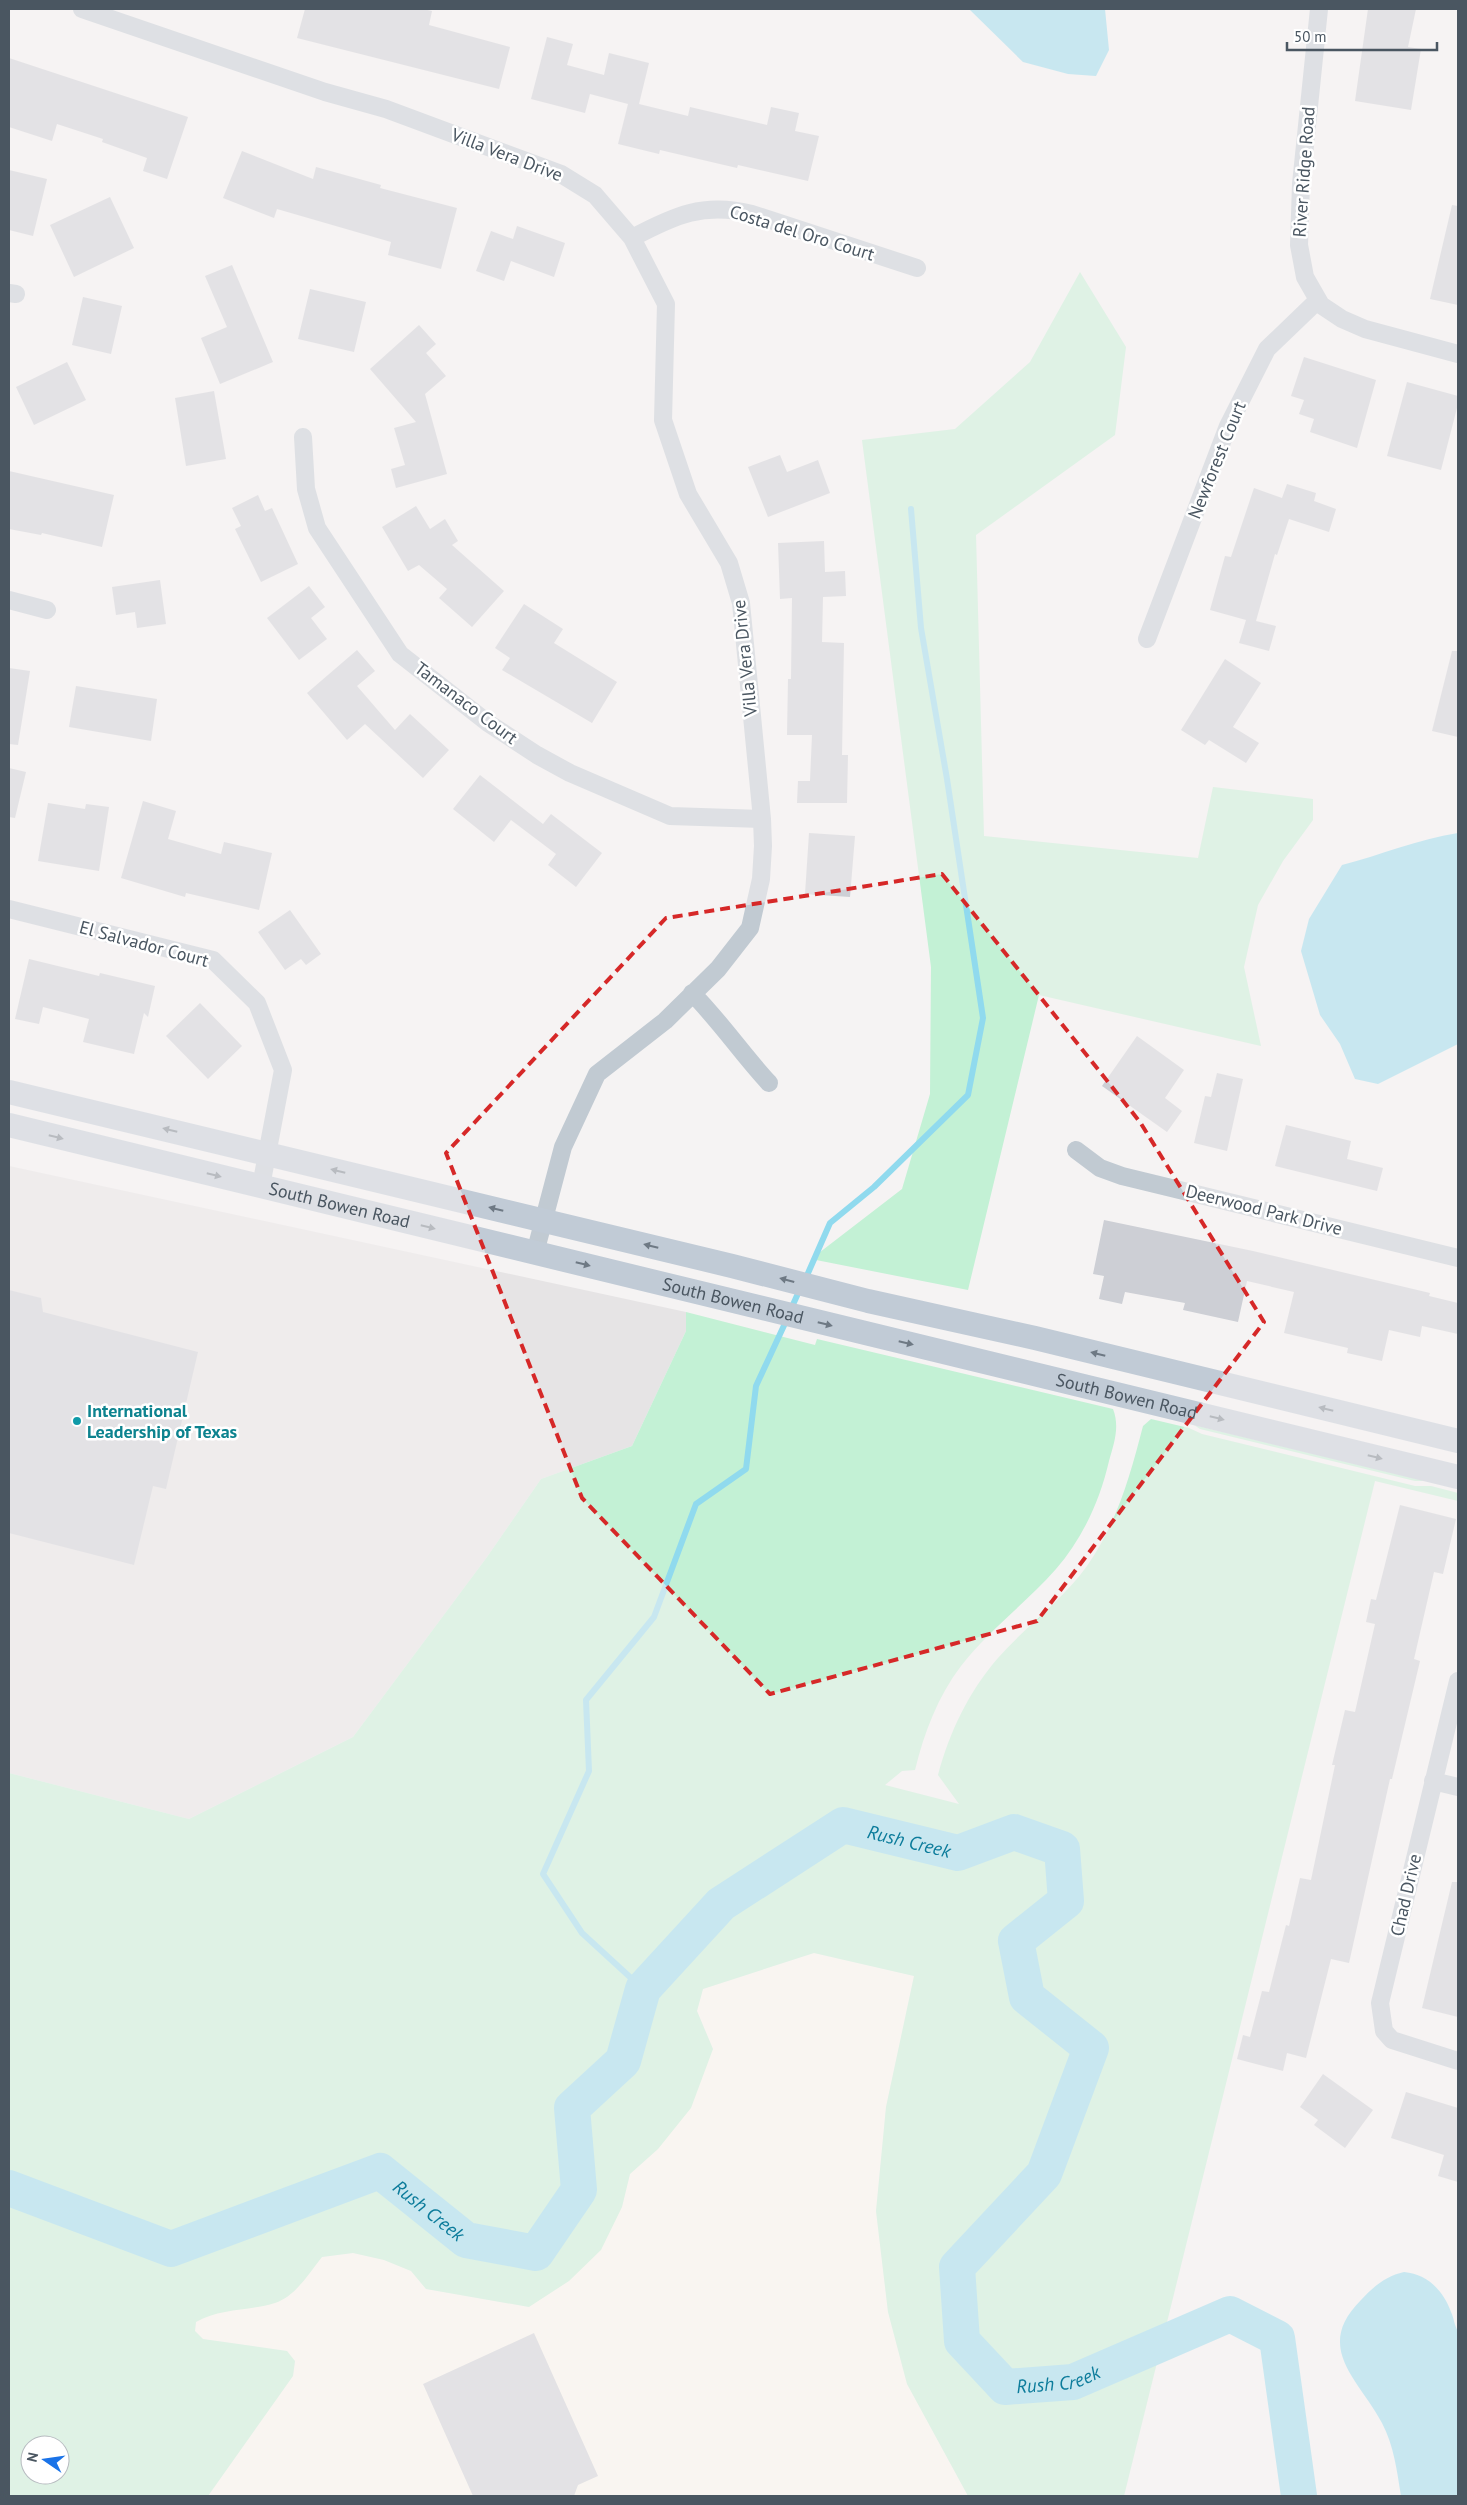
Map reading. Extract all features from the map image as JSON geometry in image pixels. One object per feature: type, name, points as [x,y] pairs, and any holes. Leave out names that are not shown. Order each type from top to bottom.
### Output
[{"type":"main road","name":"South Bowen Road","points":[[9,1092],[543,1220],[868,1301],[1035,1338],[1458,1441]]},
{"type":"main road","name":"South Bowen Road","points":[[9,1125],[1458,1477]]},
{"type":"street","name":"Villa Vera Drive","points":[[82,9],[325,92],[386,109],[561,174],[595,195],[632,238],[666,304],[663,420],[688,494],[729,563],[741,602],[762,819],[761,879],[750,928],[718,969],[665,1021],[597,1074],[563,1147],[536,1253]]},
{"type":"street","name":"River Ridge Road","points":[[1319,9],[1302,184],[1299,245],[1305,277],[1318,300],[1342,319],[1365,329],[1458,354]]},
{"type":"street","name":"Costa del Oro Court","points":[[632,238],[668,219],[706,209],[729,208],[917,268]]},
{"type":"street","name":"Newforest Court","points":[[1147,639],[1228,426],[1267,349],[1318,300]]},
{"type":"street","name":"Tamanaco Court","points":[[303,437],[306,490],[317,528],[400,654],[488,723],[537,755],[570,773],[670,816],[762,819]]},
{"type":"street","points":[[9,600],[47,610]]},
{"type":"street","name":"El Salvador Court","points":[[9,909],[213,960],[257,1003],[283,1070],[261,1186]]},
{"type":"street","points":[[692,993],[710,1011],[744,1056],[769,1083]]},
{"type":"street","name":"Deerwood Park Drive","points":[[1076,1150],[1100,1168],[1122,1176],[1458,1258]]},
{"type":"street","name":"Chad Drive","points":[[1458,1681],[1380,2003],[1380,2018],[1384,2030],[1392,2040],[1458,2061]]},
{"type":"street","points":[[1434,1781],[1458,1787]]},
{"type":"highlighted area","points":[[942,874],[1140,1122],[1264,1322],[1037,1621],[770,1694],[582,1498],[446,1153],[666,918]]},
{"type":"shaded area","points":[[9,1166],[686,1312],[686,1331],[632,1446],[541,1479],[487,1557],[353,1737],[189,1819],[9,1773]]},
{"type":"shaded area","points":[[814,1953],[914,1976],[886,2107],[876,2211],[888,2312],[907,2384],[968,2496],[208,2496],[293,2376],[295,2362],[287,2351],[203,2339],[195,2331],[196,2322],[207,2315],[276,2302],[294,2291],[322,2257],[353,2253],[384,2260],[411,2271],[426,2289],[529,2307],[622,2207],[630,2174],[658,2149],[713,2049],[697,2011],[703,1989]]},
{"type":"green space","points":[[1080,272],[1126,347],[1115,435],[976,535],[984,836],[1198,858],[1213,787],[1313,799],[1313,820],[1283,861],[1258,905],[1244,967],[1261,1046],[1039,995],[968,1290],[811,1259],[902,1189],[930,1094],[931,967],[862,440],[955,429],[1030,362]]},
{"type":"green space","points":[[686,1312],[815,1345],[817,1339],[1113,1409],[1116,1435],[1101,1490],[1089,1518],[1074,1545],[1056,1569],[983,1640],[961,1666],[945,1690],[933,1715],[915,1770],[902,1771],[885,1785],[959,1804],[938,1775],[948,1743],[961,1713],[987,1671],[998,1658],[1066,1591],[1087,1566],[1107,1533],[1121,1499],[1143,1426],[1151,1419],[1189,1428],[1202,1434],[1415,1486],[1431,1486],[1458,1493],[1458,1501],[1375,1481],[1124,2496],[968,2496],[907,2384],[888,2312],[876,2211],[886,2107],[914,1976],[814,1953],[703,1989],[697,2011],[713,2049],[691,2108],[658,2149],[630,2174],[622,2207],[601,2250],[569,2281],[529,2307],[426,2289],[411,2271],[384,2260],[353,2253],[322,2257],[296,2290],[283,2300],[265,2306],[215,2314],[196,2322],[195,2331],[203,2339],[287,2351],[295,2361],[293,2376],[208,2496],[9,2496],[9,1773],[189,1819],[353,1737],[487,1557],[541,1479],[632,1446],[686,1331]]},
{"type":"green space","points":[[1194,1425],[1426,1481],[1415,1481],[1200,1429]]},
{"type":"water","points":[[969,9],[1105,9],[1109,50],[1096,76],[1068,74],[1023,62]]},
{"type":"water","points":[[1458,833],[1458,1044],[1378,1084],[1355,1079],[1340,1044],[1320,1015],[1301,951],[1309,919],[1342,865],[1428,839]]},
{"type":"water","points":[[1404,2272],[1420,2276],[1439,2290],[1448,2304],[1458,2331],[1458,2496],[1401,2496],[1394,2459],[1386,2432],[1373,2407],[1345,2363],[1340,2348],[1341,2333],[1347,2317],[1361,2300],[1381,2282]]},
{"type":"building","points":[[305,9],[423,9],[432,11],[429,25],[510,47],[499,89],[297,38]]},
{"type":"building","points":[[1368,9],[1416,9],[1408,47],[1421,49],[1411,110],[1355,101]]},
{"type":"building","points":[[547,37],[573,44],[567,65],[604,75],[609,53],[649,63],[639,104],[688,116],[690,107],[767,125],[771,107],[799,113],[795,131],[819,136],[808,181],[738,165],[737,168],[660,150],[659,154],[618,144],[628,104],[590,94],[585,113],[531,99]]},
{"type":"building","points":[[9,58],[188,117],[167,179],[143,171],[147,158],[102,142],[103,139],[57,124],[52,141],[9,127]]},
{"type":"building","points":[[242,151],[313,179],[316,167],[381,185],[380,188],[457,208],[441,269],[388,255],[391,242],[277,209],[274,218],[223,198]]},
{"type":"building","points":[[9,170],[47,179],[33,236],[9,230]]},
{"type":"building","points":[[110,197],[134,248],[74,277],[50,225]]},
{"type":"building","points":[[1452,205],[1458,206],[1458,305],[1430,299]]},
{"type":"building","points":[[517,226],[565,243],[554,277],[511,261],[504,281],[476,271],[491,231],[513,239]]},
{"type":"building","points":[[232,265],[273,362],[220,384],[201,338],[227,327],[205,276]]},
{"type":"building","points":[[310,289],[366,302],[354,352],[298,339]]},
{"type":"building","points":[[83,297],[122,306],[111,354],[72,345]]},
{"type":"building","points":[[419,325],[436,344],[426,353],[446,376],[425,394],[447,474],[396,488],[391,469],[405,465],[394,428],[416,422],[370,369]]},
{"type":"building","points":[[1304,357],[1376,380],[1357,448],[1310,432],[1314,419],[1299,414],[1304,400],[1291,396]]},
{"type":"building","points":[[67,362],[86,400],[34,425],[16,387]]},
{"type":"building","points":[[1407,382],[1458,396],[1458,404],[1441,470],[1387,456]]},
{"type":"building","points":[[214,391],[226,459],[186,466],[175,398]]},
{"type":"building","points":[[780,455],[787,472],[818,460],[830,493],[768,517],[748,467]]},
{"type":"building","points":[[9,471],[114,495],[102,547],[42,533],[41,535],[9,529]]},
{"type":"building","points":[[1287,484],[1316,493],[1314,501],[1336,509],[1329,532],[1289,519],[1277,555],[1275,554],[1256,621],[1276,626],[1269,651],[1239,643],[1246,620],[1210,610],[1225,556],[1231,557],[1254,488],[1282,498]]},
{"type":"building","points":[[258,495],[265,511],[272,508],[298,564],[261,582],[235,529],[241,526],[232,508]]},
{"type":"building","points":[[416,506],[430,529],[445,519],[458,541],[452,545],[504,591],[472,627],[439,598],[447,589],[419,565],[408,571],[382,527]]},
{"type":"building","points":[[824,541],[825,572],[845,571],[846,596],[823,597],[822,642],[844,643],[842,755],[848,755],[847,803],[797,803],[798,781],[810,781],[812,735],[787,735],[788,679],[791,679],[792,598],[780,599],[778,543]]},
{"type":"building","points":[[160,580],[166,624],[137,628],[135,612],[116,615],[112,587]]},
{"type":"building","points":[[309,586],[325,607],[311,618],[327,639],[299,660],[267,618]]},
{"type":"building","points":[[524,604],[563,629],[554,643],[617,682],[592,723],[502,670],[510,658],[495,648]]},
{"type":"building","points":[[357,650],[375,671],[357,686],[395,730],[410,714],[449,750],[423,778],[365,724],[347,740],[307,693]]},
{"type":"building","points":[[1452,651],[1458,651],[1458,737],[1432,731]]},
{"type":"building","points":[[1225,659],[1261,683],[1233,727],[1259,743],[1246,763],[1209,740],[1205,745],[1181,730]]},
{"type":"building","points":[[9,668],[30,671],[18,745],[9,744]]},
{"type":"building","points":[[76,686],[157,699],[151,741],[69,727]]},
{"type":"building","points":[[9,768],[26,772],[15,818],[9,817]]},
{"type":"building","points":[[480,775],[543,824],[551,814],[602,853],[576,887],[548,865],[556,854],[511,820],[494,842],[453,809]]},
{"type":"building","points":[[143,801],[176,811],[168,839],[221,854],[224,842],[272,853],[259,910],[186,893],[185,897],[121,878]]},
{"type":"building","points":[[48,803],[85,809],[86,804],[109,807],[99,871],[38,861]]},
{"type":"building","points":[[809,833],[855,836],[850,897],[805,894]]},
{"type":"building","points":[[290,910],[321,954],[306,965],[301,959],[285,970],[258,932]]},
{"type":"building","points":[[29,959],[99,976],[100,973],[155,986],[148,1017],[144,1013],[134,1054],[83,1042],[89,1019],[43,1007],[39,1024],[15,1019]]},
{"type":"building","points":[[200,1003],[242,1046],[208,1079],[166,1036]]},
{"type":"building","points":[[1137,1036],[1184,1070],[1165,1098],[1182,1111],[1167,1132],[1102,1086]]},
{"type":"building","points":[[1217,1073],[1243,1079],[1227,1151],[1194,1143],[1205,1096],[1211,1097]]},
{"type":"building","points":[[1286,1125],[1351,1141],[1347,1159],[1383,1168],[1377,1191],[1275,1166]]},
{"type":"building","points":[[1104,1220],[1253,1251],[1430,1293],[1429,1296],[1458,1303],[1458,1334],[1422,1326],[1420,1337],[1389,1330],[1382,1361],[1347,1353],[1348,1348],[1284,1333],[1294,1292],[1247,1281],[1238,1322],[1183,1310],[1185,1303],[1125,1292],[1122,1304],[1099,1299],[1104,1276],[1093,1274]]},
{"type":"building","name":"International Leadership of Texas","points":[[9,1290],[41,1298],[43,1312],[198,1352],[166,1489],[153,1486],[134,1565],[9,1533]]},
{"type":"building","points":[[1400,1505],[1456,1519],[1443,1574],[1434,1572],[1414,1659],[1420,1661],[1392,1779],[1390,1779],[1349,1963],[1331,1959],[1306,2058],[1287,2053],[1283,2071],[1237,2059],[1243,2035],[1250,2037],[1262,1991],[1269,1992],[1286,1925],[1289,1926],[1300,1878],[1311,1880],[1335,1765],[1332,1765],[1345,1710],[1355,1712],[1375,1624],[1366,1622],[1371,1599],[1376,1600]]},
{"type":"building","points":[[1452,1882],[1458,1882],[1458,2017],[1422,2008]]},
{"type":"building","points":[[1323,2074],[1373,2110],[1345,2148],[1314,2125],[1318,2120],[1300,2107]]},
{"type":"building","points":[[1406,2092],[1458,2108],[1458,2182],[1438,2176],[1444,2155],[1391,2138]]},
{"type":"building","points":[[534,2333],[598,2476],[578,2485],[574,2496],[473,2496],[423,2384]]},
{"type":"waterway","points":[[805,1280],[830,1223],[874,1187],[968,1095],[983,1018],[947,779],[921,628],[911,509]]},
{"type":"waterway","points":[[791,1309],[800,1289]]},
{"type":"waterway","points":[[643,1989],[582,1933],[543,1874],[589,1771],[586,1700],[654,1617],[696,1504],[746,1469],[756,1386],[787,1319]]},
{"type":"waterway","name":"Rush Creek","points":[[9,2188],[171,2249],[380,2171],[466,2240],[536,2253],[579,2190],[572,2108],[623,2061],[643,1989],[721,1904],[843,1825],[958,1853],[1014,1832],[1062,1849],[1066,1901],[1016,1941],[1027,1997],[1091,2048],[1044,2174],[957,2267],[962,2341],[1005,2387],[1073,2382],[1230,2314],[1277,2338],[1299,2496]]},
{"type":"place","name":"International Leadership of Texas","points":[[77,1421]]}]
